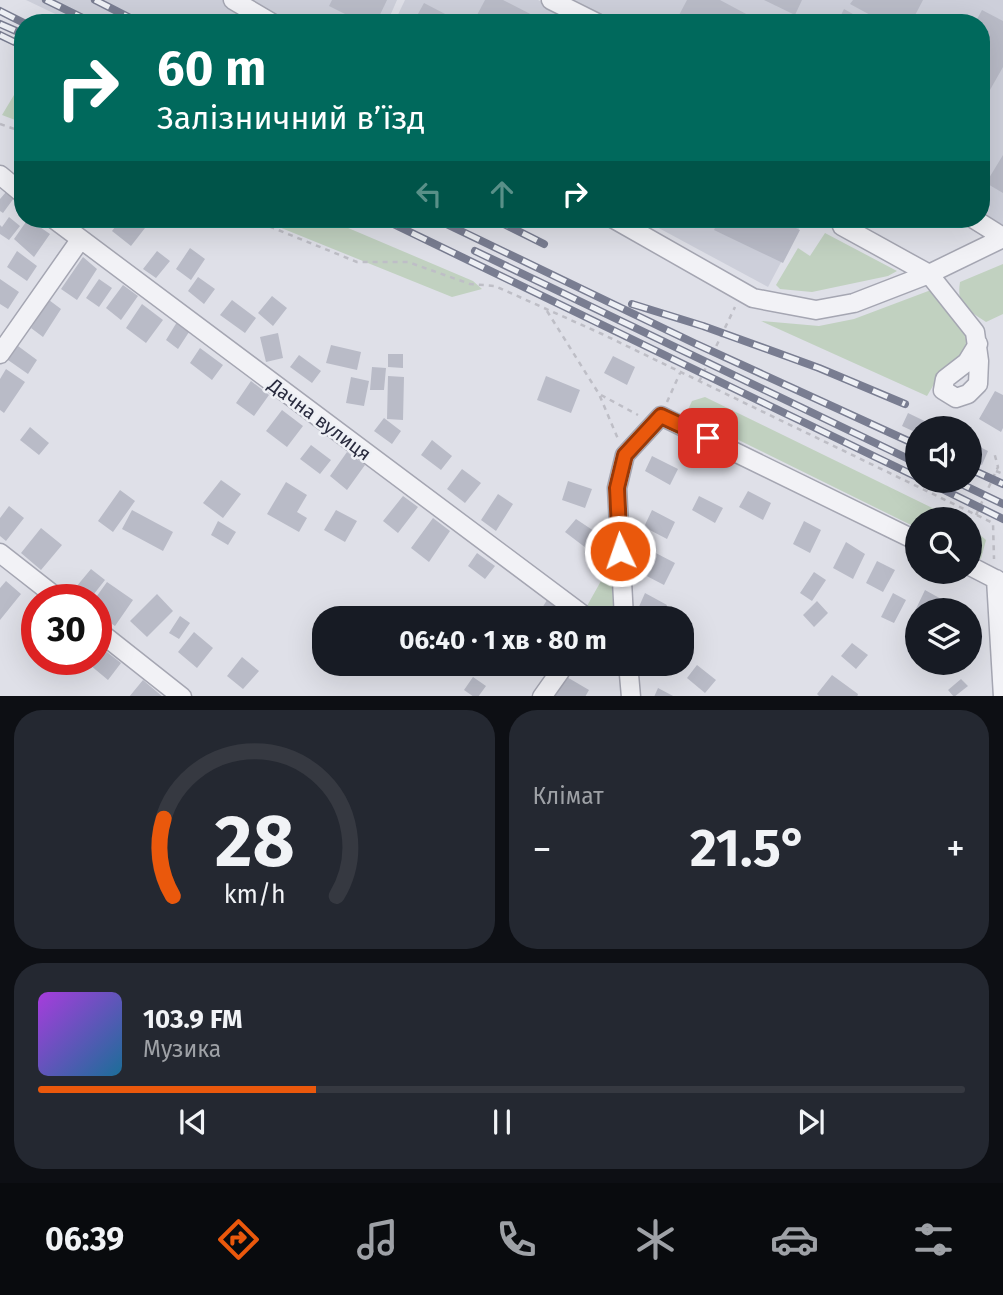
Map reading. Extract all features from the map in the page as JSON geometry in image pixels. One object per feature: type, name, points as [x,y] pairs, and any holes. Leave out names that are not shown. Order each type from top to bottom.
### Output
[{"type":"street","points":[[233,0],[257,14]]},
{"type":"street","points":[[551,0],[579,14]]},
{"type":"street","points":[[0,175],[14,187]]},
{"type":"street","name":"Дачна вулиця","points":[[65,228],[571,606]]},
{"type":"street","points":[[630,228],[753,298],[816,310],[855,303],[929,274],[1003,237]]},
{"type":"street","points":[[846,228],[929,274],[964,316],[975,332],[978,344]]},
{"type":"street","points":[[0,354],[80,240]]},
{"type":"street","points":[[623,606],[617,488],[625,455],[661,416],[905,535]]},
{"type":"street","points":[[0,554],[39,584]]},
{"type":"street","points":[[982,572],[999,581],[1003,696]]},
{"type":"street","points":[[112,641],[183,696]]},
{"type":"street","points":[[542,696],[557,676]]},
{"type":"street","points":[[629,676],[631,696]]},
{"type":"path","points":[[273,228],[357,262],[408,262],[470,284],[495,286],[602,334],[959,507]]},
{"type":"path","points":[[699,382],[736,305],[753,298]]},
{"type":"path","points":[[546,310],[599,394],[625,455]]},
{"type":"path","points":[[599,394],[643,418],[661,416],[680,373]]},
{"type":"path","points":[[980,507],[998,467],[994,452]]},
{"type":"path","points":[[996,471],[1003,474]]},
{"type":"path","points":[[982,518],[993,523],[999,581]]},
{"type":"shaded area","points":[[26,0],[397,0],[391,14],[55,14]]},
{"type":"shaded area","points":[[405,0],[538,0],[565,14],[398,14]]},
{"type":"shaded area","points":[[568,0],[1003,0],[1003,225],[990,218],[990,14],[595,14]]},
{"type":"shaded area","points":[[659,228],[799,228],[768,287]]},
{"type":"green space","points":[[14,95],[14,120],[2,115]]},
{"type":"green space","points":[[281,228],[348,228],[473,281],[482,289],[452,297]]},
{"type":"green space","points":[[825,233],[897,271],[888,276],[812,292],[780,289],[776,285],[798,248],[810,256]]},
{"type":"green space","points":[[1003,264],[1003,314],[986,322],[962,302],[960,282]]},
{"type":"green space","points":[[931,290],[968,335],[967,351],[940,374],[927,396],[761,321],[819,326],[854,319]]},
{"type":"green space","points":[[705,397],[930,507],[905,507],[905,522],[686,414],[692,401]]},
{"type":"green space","points":[[982,536],[986,540],[982,555]]},
{"type":"green space","points":[[611,563],[616,606],[587,606]]},
{"type":"building","points":[[332,0],[387,0],[380,14],[345,14],[329,6]]},
{"type":"building","points":[[485,0],[503,0],[530,14],[478,14]]},
{"type":"building","points":[[687,0],[720,0],[746,14],[680,14]]},
{"type":"building","points":[[764,0],[802,0],[795,14]]},
{"type":"building","points":[[853,0],[923,0],[916,14],[868,14],[850,4]]},
{"type":"building","points":[[424,3],[445,14],[418,14]]},
{"type":"building","points":[[990,14],[1003,21],[1003,67],[990,90]]},
{"type":"building","points":[[1003,155],[1003,193],[990,185],[990,176]]},
{"type":"building","points":[[6,192],[14,198],[3,213],[0,211],[0,199]]},
{"type":"building","points":[[9,217],[14,221],[14,228],[18,228],[9,240],[0,234],[0,225],[2,227]]},
{"type":"building","points":[[22,228],[41,228],[50,234],[34,257],[14,239]]},
{"type":"building","points":[[114,228],[145,228],[131,246],[112,231]]},
{"type":"building","points":[[796,228],[800,230],[783,263],[714,230]]},
{"type":"building","points":[[190,248],[205,259],[191,280],[176,269]]},
{"type":"building","points":[[17,251],[37,266],[27,281],[7,267]]},
{"type":"building","points":[[157,251],[170,261],[156,278],[143,269]]},
{"type":"building","points":[[83,257],[97,269],[77,300],[61,289]]},
{"type":"building","points":[[198,277],[215,289],[204,304],[188,291]]},
{"type":"building","points":[[0,279],[19,292],[8,309],[0,304]]},
{"type":"building","points":[[99,279],[112,288],[99,307],[86,298]]},
{"type":"building","points":[[123,285],[138,296],[121,320],[106,308]]},
{"type":"building","points":[[272,296],[287,308],[273,326],[258,313]]},
{"type":"building","points":[[49,300],[61,309],[43,337],[31,328]]},
{"type":"building","points":[[232,300],[256,318],[245,333],[220,315]]},
{"type":"building","points":[[142,304],[163,320],[146,343],[126,328]]},
{"type":"building","points":[[177,322],[189,332],[178,349],[166,340]]},
{"type":"building","points":[[278,333],[283,358],[266,362],[260,337]]},
{"type":"building","points":[[331,345],[361,352],[357,370],[326,363]]},
{"type":"building","points":[[18,346],[37,360],[28,374],[8,360]]},
{"type":"building","points":[[200,348],[223,365],[212,380],[190,363]]},
{"type":"building","points":[[388,354],[403,354],[403,368],[388,367]]},
{"type":"building","points":[[299,355],[321,371],[312,383],[290,367]]},
{"type":"building","points":[[613,356],[635,367],[627,385],[604,373]]},
{"type":"building","points":[[372,367],[386,368],[384,390],[370,390]]},
{"type":"building","points":[[6,369],[25,382],[4,413],[0,410],[0,379]]},
{"type":"building","points":[[388,376],[404,377],[403,420],[387,419]]},
{"type":"building","points":[[546,376],[580,390],[571,413],[537,400]]},
{"type":"building","points":[[351,377],[369,381],[364,406],[346,403]]},
{"type":"building","points":[[251,381],[269,395],[254,416],[236,403]]},
{"type":"building","points":[[995,391],[1003,395],[1001,432],[982,421],[981,416]]},
{"type":"building","points":[[282,410],[303,426],[287,447],[266,431]]},
{"type":"building","points":[[384,418],[401,431],[392,444],[374,431]]},
{"type":"building","points":[[30,427],[49,443],[39,455],[20,440]]},
{"type":"building","points":[[432,440],[452,456],[441,470],[421,455]]},
{"type":"building","points":[[311,445],[331,460],[320,474],[300,459]]},
{"type":"building","points":[[982,448],[988,451],[982,465]]},
{"type":"building","points":[[347,452],[365,465],[347,490],[330,476]]},
{"type":"building","points":[[652,456],[678,469],[670,485],[645,471]]},
{"type":"building","points":[[462,469],[481,483],[465,503],[447,489]]},
{"type":"building","points":[[221,480],[241,494],[223,518],[203,503]]},
{"type":"building","points":[[568,481],[592,489],[585,508],[562,500]]},
{"type":"building","points":[[286,482],[307,495],[297,512],[307,518],[299,532],[267,514]]},
{"type":"building","points":[[120,490],[135,501],[113,532],[98,521]]},
{"type":"building","points":[[748,491],[771,503],[763,520],[739,507]]},
{"type":"building","points":[[498,494],[513,504],[496,531],[481,520]]},
{"type":"building","points":[[403,496],[418,507],[398,533],[383,521]]},
{"type":"building","points":[[699,496],[723,508],[715,523],[692,510]]},
{"type":"building","points":[[9,506],[24,518],[6,541],[0,536],[0,518]]},
{"type":"building","points":[[132,510],[173,532],[163,551],[122,529]]},
{"type":"building","points":[[336,510],[357,521],[345,542],[324,530]]},
{"type":"building","points":[[652,510],[675,522],[667,539],[644,527]]},
{"type":"building","points":[[433,518],[450,531],[429,562],[411,548]]},
{"type":"building","points":[[576,519],[597,533],[586,548],[565,532]]},
{"type":"building","points":[[218,521],[236,532],[228,545],[211,535]]},
{"type":"building","points":[[804,521],[821,530],[810,553],[793,544]]},
{"type":"building","points":[[41,528],[62,545],[41,570],[21,553]]},
{"type":"building","points":[[846,542],[865,554],[853,579],[833,568]]},
{"type":"building","points":[[650,550],[675,563],[664,585],[639,572]]},
{"type":"building","points":[[477,553],[495,566],[485,579],[468,566]]},
{"type":"building","points":[[877,561],[895,570],[883,592],[866,583]]},
{"type":"building","points":[[91,569],[105,580],[102,584],[78,584]]},
{"type":"building","points":[[814,572],[826,580],[812,601],[800,593]]},
{"type":"building","points":[[6,581],[21,594],[0,620],[0,588]]},
{"type":"building","points":[[112,585],[133,600],[115,626],[112,624]]},
{"type":"building","points":[[925,590],[939,598],[921,598]]},
{"type":"building","points":[[645,593],[667,605],[667,606],[639,606]]},
{"type":"building","points":[[893,593],[905,599],[894,623],[881,617]]},
{"type":"building","points":[[157,594],[173,611],[147,637],[130,621]]},
{"type":"building","points":[[547,600],[555,606],[543,606]]},
{"type":"building","points":[[817,601],[828,613],[814,627],[803,615]]},
{"type":"building","points":[[180,616],[190,623],[179,639],[169,633]]},
{"type":"building","points":[[194,632],[213,648],[197,668],[178,652]]},
{"type":"building","points":[[852,643],[868,655],[856,669],[841,656]]},
{"type":"building","points":[[112,656],[121,663],[112,675]]},
{"type":"building","points":[[242,657],[259,671],[243,689],[227,676]]},
{"type":"building","points":[[697,665],[716,680],[705,693],[687,678],[694,676]]},
{"type":"building","points":[[832,675],[858,694],[819,696],[817,694]]},
{"type":"building","points":[[558,676],[565,676],[589,690],[586,696],[548,696]]},
{"type":"building","points":[[473,677],[486,686],[479,696],[473,696],[464,690]]},
{"type":"building","points":[[961,679],[968,686],[955,696],[948,690]]},
{"type":"building","points":[[143,680],[162,696],[130,696]]},
{"type":"building","points":[[658,688],[673,696],[654,696]]},
{"type":"railway","points":[[46,0],[75,14]]},
{"type":"railway","points":[[95,0],[122,14]]},
{"type":"railway","points":[[0,11],[14,18]]},
{"type":"railway","points":[[0,24],[14,30]]},
{"type":"railway","points":[[0,35],[14,42]]},
{"type":"railway","points":[[402,228],[905,471]]},
{"type":"railway","points":[[455,228],[694,343],[905,440]]},
{"type":"railway","points":[[512,228],[544,244]]},
{"type":"railway","points":[[475,251],[905,457]]},
{"type":"railway","points":[[632,304],[703,326],[819,368],[905,404]]},
{"type":"railway","points":[[982,474],[1003,484]]},
{"type":"railway","points":[[950,493],[1003,519]]},
{"type":"railway","points":[[980,493],[1003,504]]},
{"type":"route","points":[[620,551],[617,488],[625,455],[661,416],[708,438]]}]
